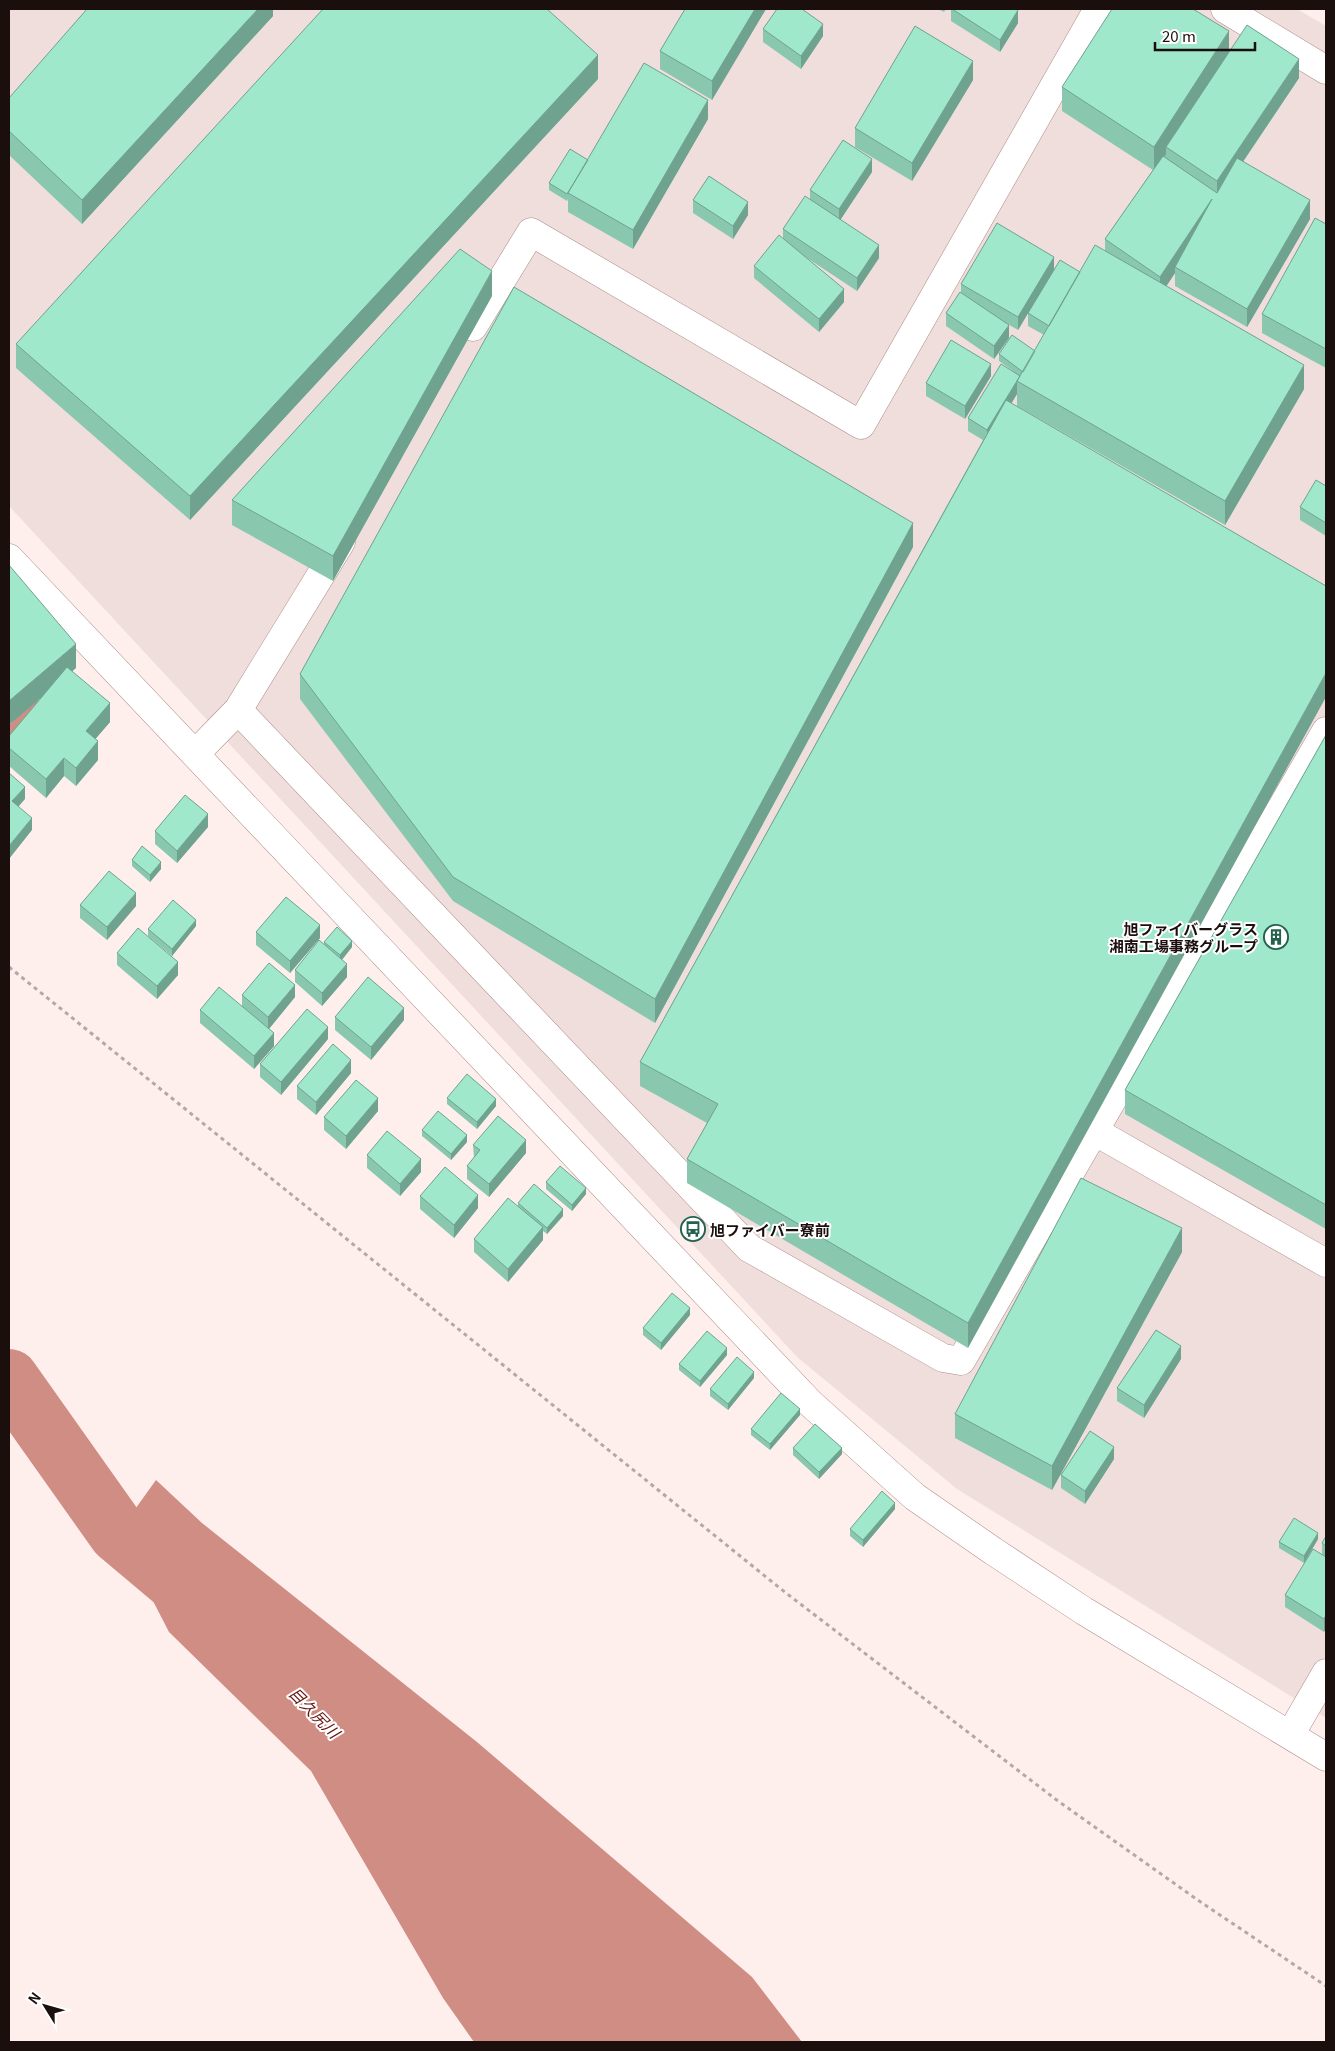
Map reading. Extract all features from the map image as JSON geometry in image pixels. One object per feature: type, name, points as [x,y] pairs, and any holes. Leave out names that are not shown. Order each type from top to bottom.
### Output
[{"type":"street","points":[[459,349],[531,232],[861,425],[1098,9]]},
{"type":"street","points":[[1224,9],[1326,70]]},
{"type":"street","points":[[195,754],[238,710],[356,517]]},
{"type":"street","points":[[9,558],[810,1403],[915,1497],[993,1551],[1084,1611],[1326,1757]]},
{"type":"street","points":[[238,710],[750,1248],[943,1358],[961,1361],[1326,731]]},
{"type":"street","points":[[1094,1131],[1326,1263]]},
{"type":"street","points":[[1290,1736],[1326,1673]]},
{"type":"path","points":[[9,967],[786,1593],[1058,1801],[1202,1903],[1326,1986]]},
{"type":"shaded area","points":[[9,9],[1297,9],[1326,26],[1326,1718],[957,1489],[797,1357],[9,506]]},
{"type":"water","points":[[156,1480],[202,1523],[477,1742],[752,1977],[802,2042],[474,2042],[443,1998],[311,1771],[169,1632],[118,1533]]},
{"type":"building","points":[[87,9],[258,9],[82,200],[9,131],[9,98]]},
{"type":"building","points":[[323,9],[547,9],[598,55],[190,496],[16,344]]},
{"type":"building","points":[[685,9],[755,9],[712,81],[660,51]]},
{"type":"building","points":[[777,9],[802,9],[823,24],[801,56],[763,29]]},
{"type":"building","points":[[952,9],[1016,9],[1018,10],[1000,40]]},
{"type":"building","points":[[1112,9],[1193,9],[1229,31],[1154,147],[1062,87]]},
{"type":"building","points":[[1247,25],[1299,59],[1217,181],[1166,147]]},
{"type":"building","points":[[915,26],[973,61],[912,163],[855,128]]},
{"type":"building","points":[[644,63],[708,100],[633,230],[568,193]]},
{"type":"building","points":[[843,140],[872,159],[839,209],[810,190]]},
{"type":"building","points":[[570,149],[588,160],[567,194],[549,183]]},
{"type":"building","points":[[1163,156],[1217,193],[1237,158],[1310,200],[1247,309],[1175,267],[1212,199],[1160,277],[1105,239]]},
{"type":"building","points":[[709,176],[748,202],[733,226],[693,200]]},
{"type":"building","points":[[805,196],[879,245],[857,278],[783,229]]},
{"type":"building","points":[[1315,218],[1326,224],[1326,349],[1262,314]]},
{"type":"building","points":[[997,223],[1054,257],[1018,317],[961,284]]},
{"type":"building","points":[[779,235],[844,289],[819,319],[754,266]]},
{"type":"building","points":[[1095,245],[1304,365],[1225,501],[1017,381]]},
{"type":"building","points":[[460,249],[492,271],[333,556],[232,500]]},
{"type":"building","points":[[1060,260],[1080,272],[1049,326],[1028,313]]},
{"type":"building","points":[[514,287],[913,523],[655,999],[453,877],[300,674]]},
{"type":"building","points":[[960,292],[1009,325],[994,346],[946,313]]},
{"type":"building","points":[[1012,335],[1035,351],[1023,372],[999,354]]},
{"type":"building","points":[[951,340],[991,364],[965,406],[926,383]]},
{"type":"building","points":[[1001,364],[1020,376],[987,430],[968,418]]},
{"type":"building","points":[[1006,400],[1326,586],[1326,673],[968,1323],[687,1159],[718,1104],[640,1062]]},
{"type":"building","points":[[1316,480],[1326,486],[1326,523],[1300,507]]},
{"type":"building","points":[[9,565],[76,644],[9,701]]},
{"type":"building","points":[[67,667],[110,703],[86,731],[98,741],[76,768],[64,758],[46,779],[9,748],[9,736]]},
{"type":"building","name":"旭ファイバーグラス 湘南工場事務グループ","points":[[1326,735],[1326,1205],[1125,1090]]},
{"type":"building","points":[[9,773],[25,787],[12,801],[32,818],[9,846]]},
{"type":"building","points":[[185,795],[208,814],[177,851],[155,831]]},
{"type":"building","points":[[142,846],[161,862],[150,875],[132,860]]},
{"type":"building","points":[[109,871],[136,893],[107,927],[80,905]]},
{"type":"building","points":[[286,897],[320,925],[290,961],[256,932]]},
{"type":"building","points":[[173,900],[196,920],[172,949],[148,929]]},
{"type":"building","points":[[337,927],[352,941],[340,955],[324,942]]},
{"type":"building","points":[[138,928],[178,962],[157,986],[117,953]]},
{"type":"building","points":[[319,940],[347,964],[322,993],[295,970]]},
{"type":"building","points":[[269,963],[295,985],[268,1017],[242,995]]},
{"type":"building","points":[[368,977],[404,1008],[371,1047],[335,1017]]},
{"type":"building","points":[[219,987],[274,1033],[254,1056],[200,1010]]},
{"type":"building","points":[[307,1009],[328,1027],[281,1082],[260,1064]]},
{"type":"building","points":[[333,1044],[351,1060],[316,1102],[297,1086]]},
{"type":"building","points":[[467,1074],[496,1099],[477,1122],[447,1098]]},
{"type":"building","points":[[356,1080],[378,1098],[346,1136],[324,1117]]},
{"type":"building","points":[[438,1111],[467,1135],[451,1154],[422,1130]]},
{"type":"building","points":[[498,1116],[526,1140],[489,1184],[467,1166],[480,1150],[473,1145]]},
{"type":"building","points":[[387,1131],[421,1159],[400,1184],[367,1155]]},
{"type":"building","points":[[560,1166],[586,1188],[572,1205],[546,1182]]},
{"type":"building","points":[[445,1167],[478,1195],[454,1225],[420,1196]]},
{"type":"building","points":[[1081,1178],[1182,1228],[1052,1466],[955,1414]]},
{"type":"building","points":[[534,1184],[563,1209],[547,1228],[518,1203]]},
{"type":"building","points":[[508,1198],[543,1227],[508,1269],[474,1239]]},
{"type":"building","points":[[672,1293],[690,1308],[661,1343],[643,1328]]},
{"type":"building","points":[[1156,1330],[1181,1346],[1144,1405],[1117,1388]]},
{"type":"building","points":[[707,1331],[727,1348],[700,1381],[679,1364]]},
{"type":"building","points":[[737,1357],[754,1372],[728,1404],[710,1389]]},
{"type":"building","points":[[781,1393],[800,1409],[770,1444],[751,1429]]},
{"type":"building","points":[[815,1424],[842,1448],[819,1472],[793,1448]]},
{"type":"building","points":[[1090,1431],[1114,1447],[1085,1491],[1061,1475]]},
{"type":"building","points":[[882,1491],[895,1503],[863,1540],[850,1529]]},
{"type":"building","points":[[1294,1518],[1318,1533],[1304,1556],[1279,1542]]},
{"type":"building","points":[[1326,1536],[1326,1546],[1322,1543]]},
{"type":"building","points":[[1313,1549],[1326,1557],[1326,1615],[1324,1619],[1285,1595]]},
{"type":"waterway","points":[[9,732],[37,705]]},
{"type":"waterway","name":"目久尻川","points":[[9,1379],[118,1533],[181,1586]]},
{"type":"place","name":"旭ファイバーグラス 湘南工場事務グループ","points":[[1276,937]]},
{"type":"place","name":"旭ファイバー寮前","points":[[693,1229]]}]
